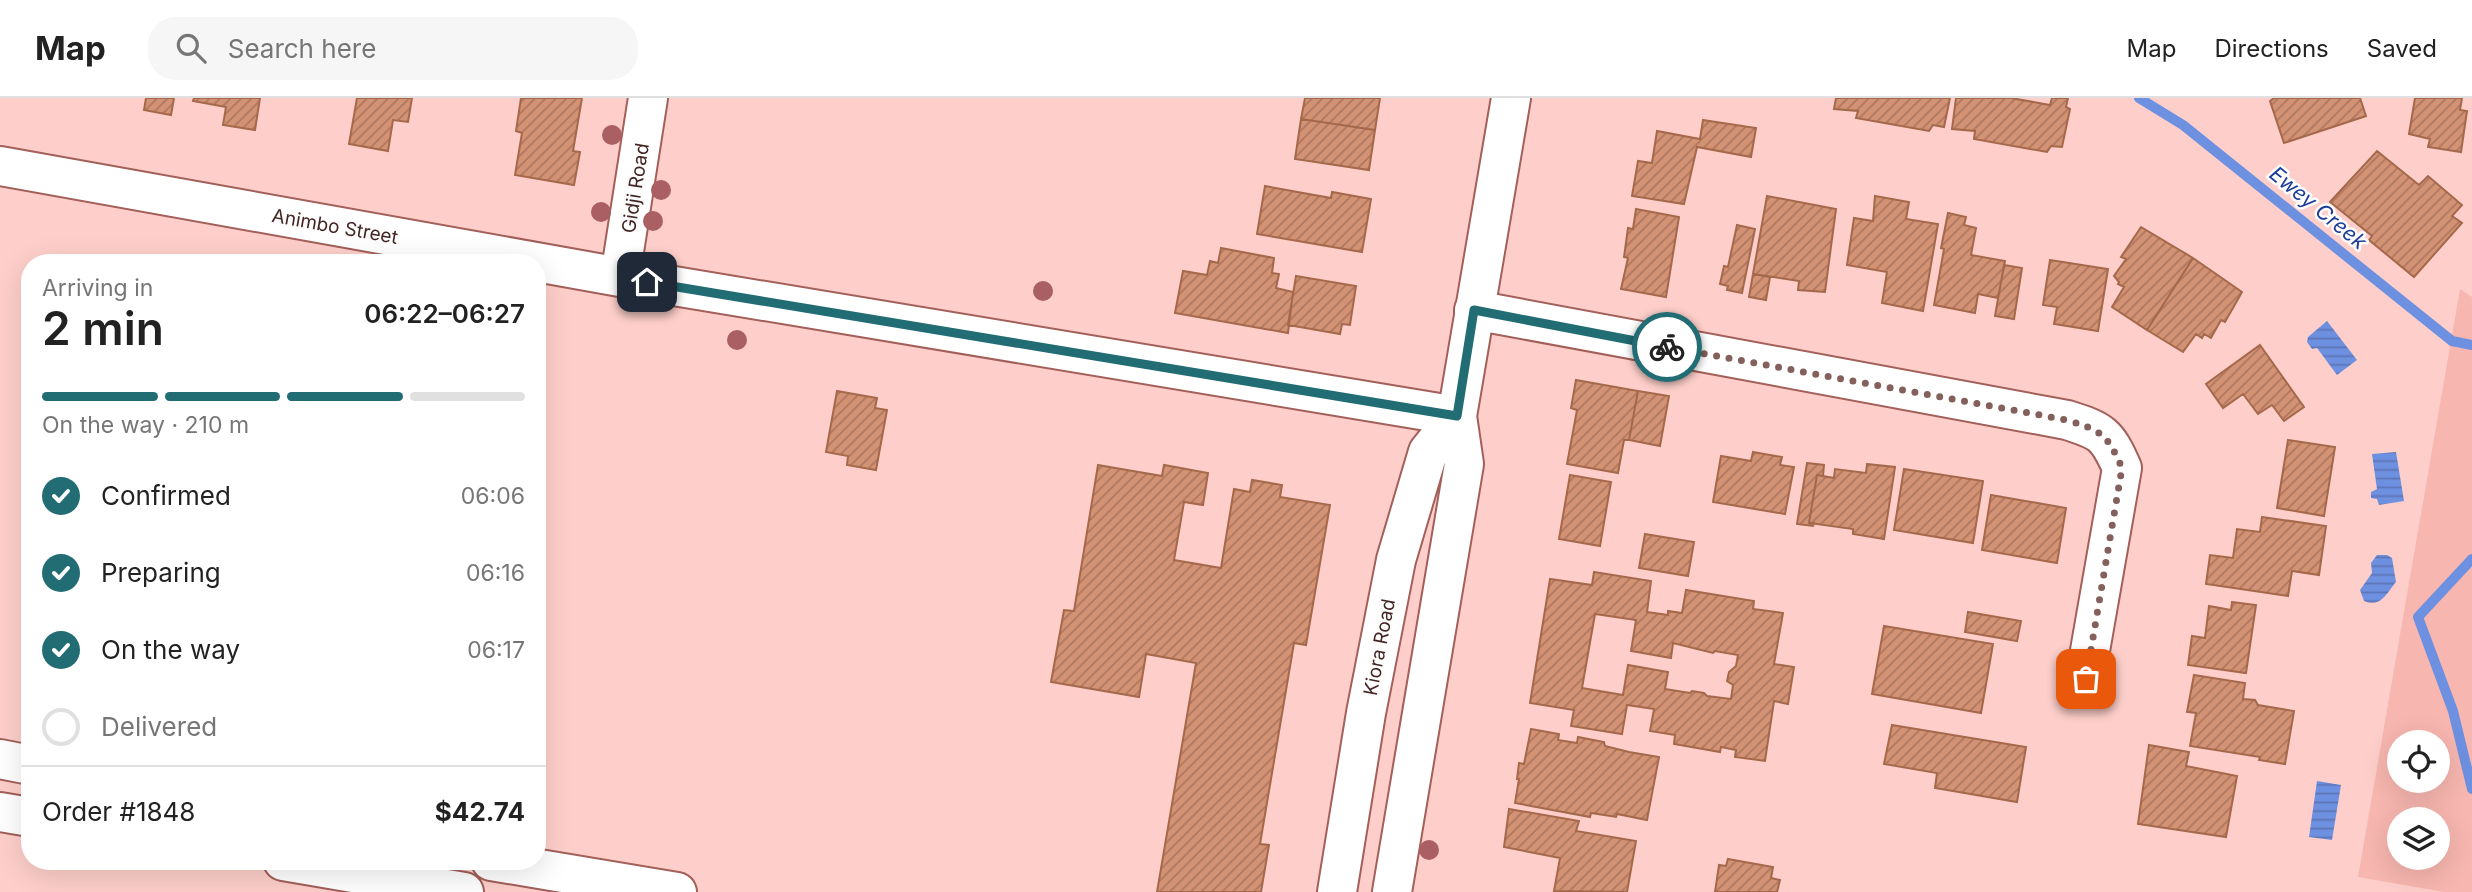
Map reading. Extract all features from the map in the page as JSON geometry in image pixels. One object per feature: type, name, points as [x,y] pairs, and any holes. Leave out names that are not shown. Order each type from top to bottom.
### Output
[{"type":"street","name":"Gidji Road","points":[[620,277],[648,98]]},
{"type":"street","name":"Kiora Road","points":[[1392,892],[1464,464],[1457,416],[1511,98]]},
{"type":"street","name":"Animbo Street","points":[[0,166],[492,254]]},
{"type":"street","name":"Animbo Street","points":[[546,264],[1457,416]]},
{"type":"street","points":[[1474,310],[2067,420],[2097,429],[2112,445],[2122,468],[2084,685]]},
{"type":"street","name":"Kiora Road","points":[[1336,892],[1366,713],[1396,560],[1428,452],[1457,416]]},
{"type":"street","points":[[0,759],[21,763]]},
{"type":"street","points":[[0,811],[21,815]]},
{"type":"street","points":[[336,870],[464,892]]},
{"type":"street","points":[[545,870],[677,892]]},
{"type":"shaded area","points":[[2460,289],[2472,297],[2472,892],[2444,892],[2358,877]]},
{"type":"water","points":[[2327,321],[2357,360],[2337,375],[2317,348],[2312,349],[2307,342],[2308,337]]},
{"type":"water","points":[[2396,452],[2404,501],[2379,505],[2377,499],[2371,498],[2371,492],[2377,489],[2372,454]]},
{"type":"water","points":[[2377,555],[2392,558],[2396,582],[2383,599],[2370,603],[2364,601],[2360,590],[2372,573],[2371,563]]},
{"type":"water","points":[[2317,781],[2341,785],[2332,840],[2309,837]]},
{"type":"building","points":[[146,98],[174,98],[171,115],[144,110]]},
{"type":"building","points":[[194,98],[260,98],[255,130],[223,125],[226,107],[193,101]]},
{"type":"building","points":[[357,98],[412,98],[408,122],[393,120],[388,151],[349,144]]},
{"type":"building","points":[[521,98],[582,98],[573,151],[580,152],[574,185],[515,175],[522,133],[516,131]]},
{"type":"building","points":[[1305,98],[1380,98],[1375,130],[1301,119]]},
{"type":"building","points":[[1836,98],[1950,98],[1944,127],[1933,125],[1929,131],[1856,118],[1858,111],[1834,109]]},
{"type":"building","points":[[1956,98],[2011,98],[2050,105],[2052,98],[2068,98],[2066,107],[2070,109],[2062,147],[2051,146],[2047,152],[1974,139],[1975,131],[1952,129]]},
{"type":"building","points":[[2274,98],[2360,98],[2366,116],[2284,143],[2270,101]]},
{"type":"building","points":[[2415,98],[2462,98],[2460,110],[2467,111],[2461,152],[2428,147],[2430,139],[2409,134]]},
{"type":"building","points":[[1301,119],[1375,130],[1369,170],[1295,159]]},
{"type":"building","points":[[1703,120],[1756,128],[1751,157],[1697,147],[1684,204],[1632,196],[1638,161],[1652,163],[1657,131],[1700,139]]},
{"type":"building","points":[[2377,151],[2419,185],[2428,176],[2462,205],[2452,216],[2462,223],[2414,277],[2369,240],[2372,236],[2330,202]]},
{"type":"building","points":[[1265,186],[1331,198],[1332,192],[1371,199],[1362,252],[1257,234]]},
{"type":"building","points":[[1767,196],[1836,209],[1825,292],[1798,290],[1799,281],[1753,274]]},
{"type":"building","points":[[1875,196],[1909,202],[1906,219],[1938,224],[1923,311],[1882,303],[1887,272],[1847,265],[1854,218],[1873,221]]},
{"type":"building","points":[[1636,209],[1679,217],[1666,297],[1621,289],[1628,258],[1624,257],[1628,228],[1633,229]]},
{"type":"building","points":[[1948,213],[1966,217],[1964,225],[1976,228],[1971,255],[2005,261],[1998,298],[1978,294],[1975,313],[1934,305]]},
{"type":"building","points":[[1737,225],[1755,229],[1742,293],[1727,290],[1728,286],[1720,284],[1724,266],[1728,267]]},
{"type":"building","points":[[2141,227],[2193,258],[2147,330],[2112,307],[2124,287],[2118,284],[2114,276],[2126,259],[2121,257]]},
{"type":"building","points":[[1221,248],[1274,258],[1272,273],[1279,274],[1276,288],[1293,292],[1288,333],[1175,313],[1183,271],[1207,275],[1210,261],[1218,263]]},
{"type":"building","points":[[2193,258],[2242,292],[2225,322],[2221,320],[2211,338],[2204,334],[2202,338],[2196,334],[2183,352],[2147,330]]},
{"type":"building","points":[[2050,260],[2108,269],[2098,331],[2054,324],[2057,307],[2043,305]]},
{"type":"building","points":[[2004,265],[2022,268],[2014,319],[1995,316]]},
{"type":"building","points":[[1753,274],[1770,277],[1766,300],[1749,297]]},
{"type":"building","points":[[1296,276],[1356,286],[1350,325],[1342,324],[1340,334],[1288,325]]},
{"type":"building","points":[[2260,345],[2304,407],[2284,421],[2272,405],[2258,414],[2243,394],[2223,408],[2206,384]]},
{"type":"building","points":[[1576,380],[1638,391],[1629,440],[1624,440],[1618,473],[1567,464],[1577,410],[1571,408]]},
{"type":"building","points":[[837,391],[877,398],[875,408],[887,410],[876,470],[847,465],[848,456],[826,452]]},
{"type":"building","points":[[1638,391],[1669,396],[1660,446],[1629,440]]},
{"type":"building","points":[[2288,440],[2335,447],[2324,516],[2277,508]]},
{"type":"building","points":[[1753,452],[1782,457],[1780,465],[1794,467],[1785,514],[1713,502],[1721,456],[1751,461]]},
{"type":"building","points":[[1807,463],[1824,465],[1823,476],[1817,475],[1809,523],[1814,523],[1813,526],[1797,524]]},
{"type":"building","points":[[1867,464],[1895,467],[1884,539],[1853,534],[1853,529],[1809,523],[1817,475],[1834,478],[1835,469],[1866,473]]},
{"type":"building","points":[[1098,465],[1162,476],[1164,465],[1208,473],[1203,505],[1184,502],[1174,560],[1221,568],[1234,489],[1250,492],[1252,480],[1282,485],[1280,497],[1330,505],[1306,645],[1294,643],[1260,844],[1269,845],[1261,892],[1157,892],[1196,663],[1146,654],[1139,697],[1051,682],[1064,610],[1074,611]]},
{"type":"building","points":[[1904,469],[1983,481],[1973,543],[1894,530]]},
{"type":"building","points":[[1570,475],[1611,482],[1600,546],[1559,539]]},
{"type":"building","points":[[1991,495],[2066,508],[2057,563],[1982,550]]},
{"type":"building","points":[[2262,517],[2326,526],[2319,575],[2292,571],[2288,596],[2206,584],[2210,555],[2233,558],[2237,529],[2260,532]]},
{"type":"building","points":[[1645,534],[1694,542],[1688,576],[1639,568]]},
{"type":"building","points":[[1594,572],[1651,581],[1647,612],[1668,615],[1668,611],[1682,613],[1686,590],[1754,601],[1753,609],[1783,613],[1774,664],[1794,667],[1788,704],[1774,701],[1765,761],[1735,757],[1736,750],[1721,747],[1720,752],[1674,744],[1675,735],[1650,731],[1654,709],[1627,705],[1622,734],[1571,726],[1574,710],[1530,703],[1550,579],[1592,585]],"holes":[[[1595,614],[1636,620],[1631,651],[1671,658],[1673,643],[1713,653],[1715,651],[1738,655],[1736,666],[1729,672],[1727,681],[1733,685],[1731,699],[1665,689],[1668,672],[1628,665],[1623,695],[1582,688]]]},
{"type":"building","points":[[2232,602],[2256,605],[2246,673],[2188,665],[2192,636],[2205,638],[2209,606],[2231,610]]},
{"type":"building","points":[[1968,612],[2021,621],[2017,641],[1965,632]]},
{"type":"building","points":[[1884,626],[1993,644],[1981,713],[1872,694]]},
{"type":"building","points":[[2194,675],[2245,683],[2243,699],[2255,700],[2258,705],[2294,711],[2285,764],[2259,760],[2260,757],[2190,746],[2196,713],[2187,712]]},
{"type":"building","points":[[1892,725],[2026,747],[2017,802],[1935,788],[1937,773],[1884,764]]},
{"type":"building","points":[[1531,729],[1559,734],[1558,740],[1577,743],[1578,737],[1604,742],[1605,746],[1629,752],[1659,757],[1647,820],[1617,814],[1616,817],[1591,813],[1590,817],[1515,803],[1519,763],[1524,764]]},
{"type":"building","points":[[2149,745],[2189,752],[2186,766],[2237,776],[2226,837],[2138,824]]},
{"type":"building","points":[[1509,809],[1579,821],[1576,831],[1636,841],[1627,892],[1554,891],[1560,858],[1504,847]]},
{"type":"building","points":[[1728,859],[1773,867],[1771,878],[1780,880],[1777,892],[1715,892],[1719,865],[1726,866]]},
{"type":"waterway","name":"Ewey Creek","points":[[2139,98],[2183,125],[2452,341],[2472,345]]},
{"type":"waterway","name":"Ewey Creek","points":[[2472,559],[2418,617],[2453,711],[2472,789]]},
{"type":"way so far","points":[[1667,347],[2067,420],[2097,429],[2112,445],[2122,468],[2086,679]]},
{"type":"route","points":[[647,282],[1457,416],[1474,310],[1667,347]]}]
